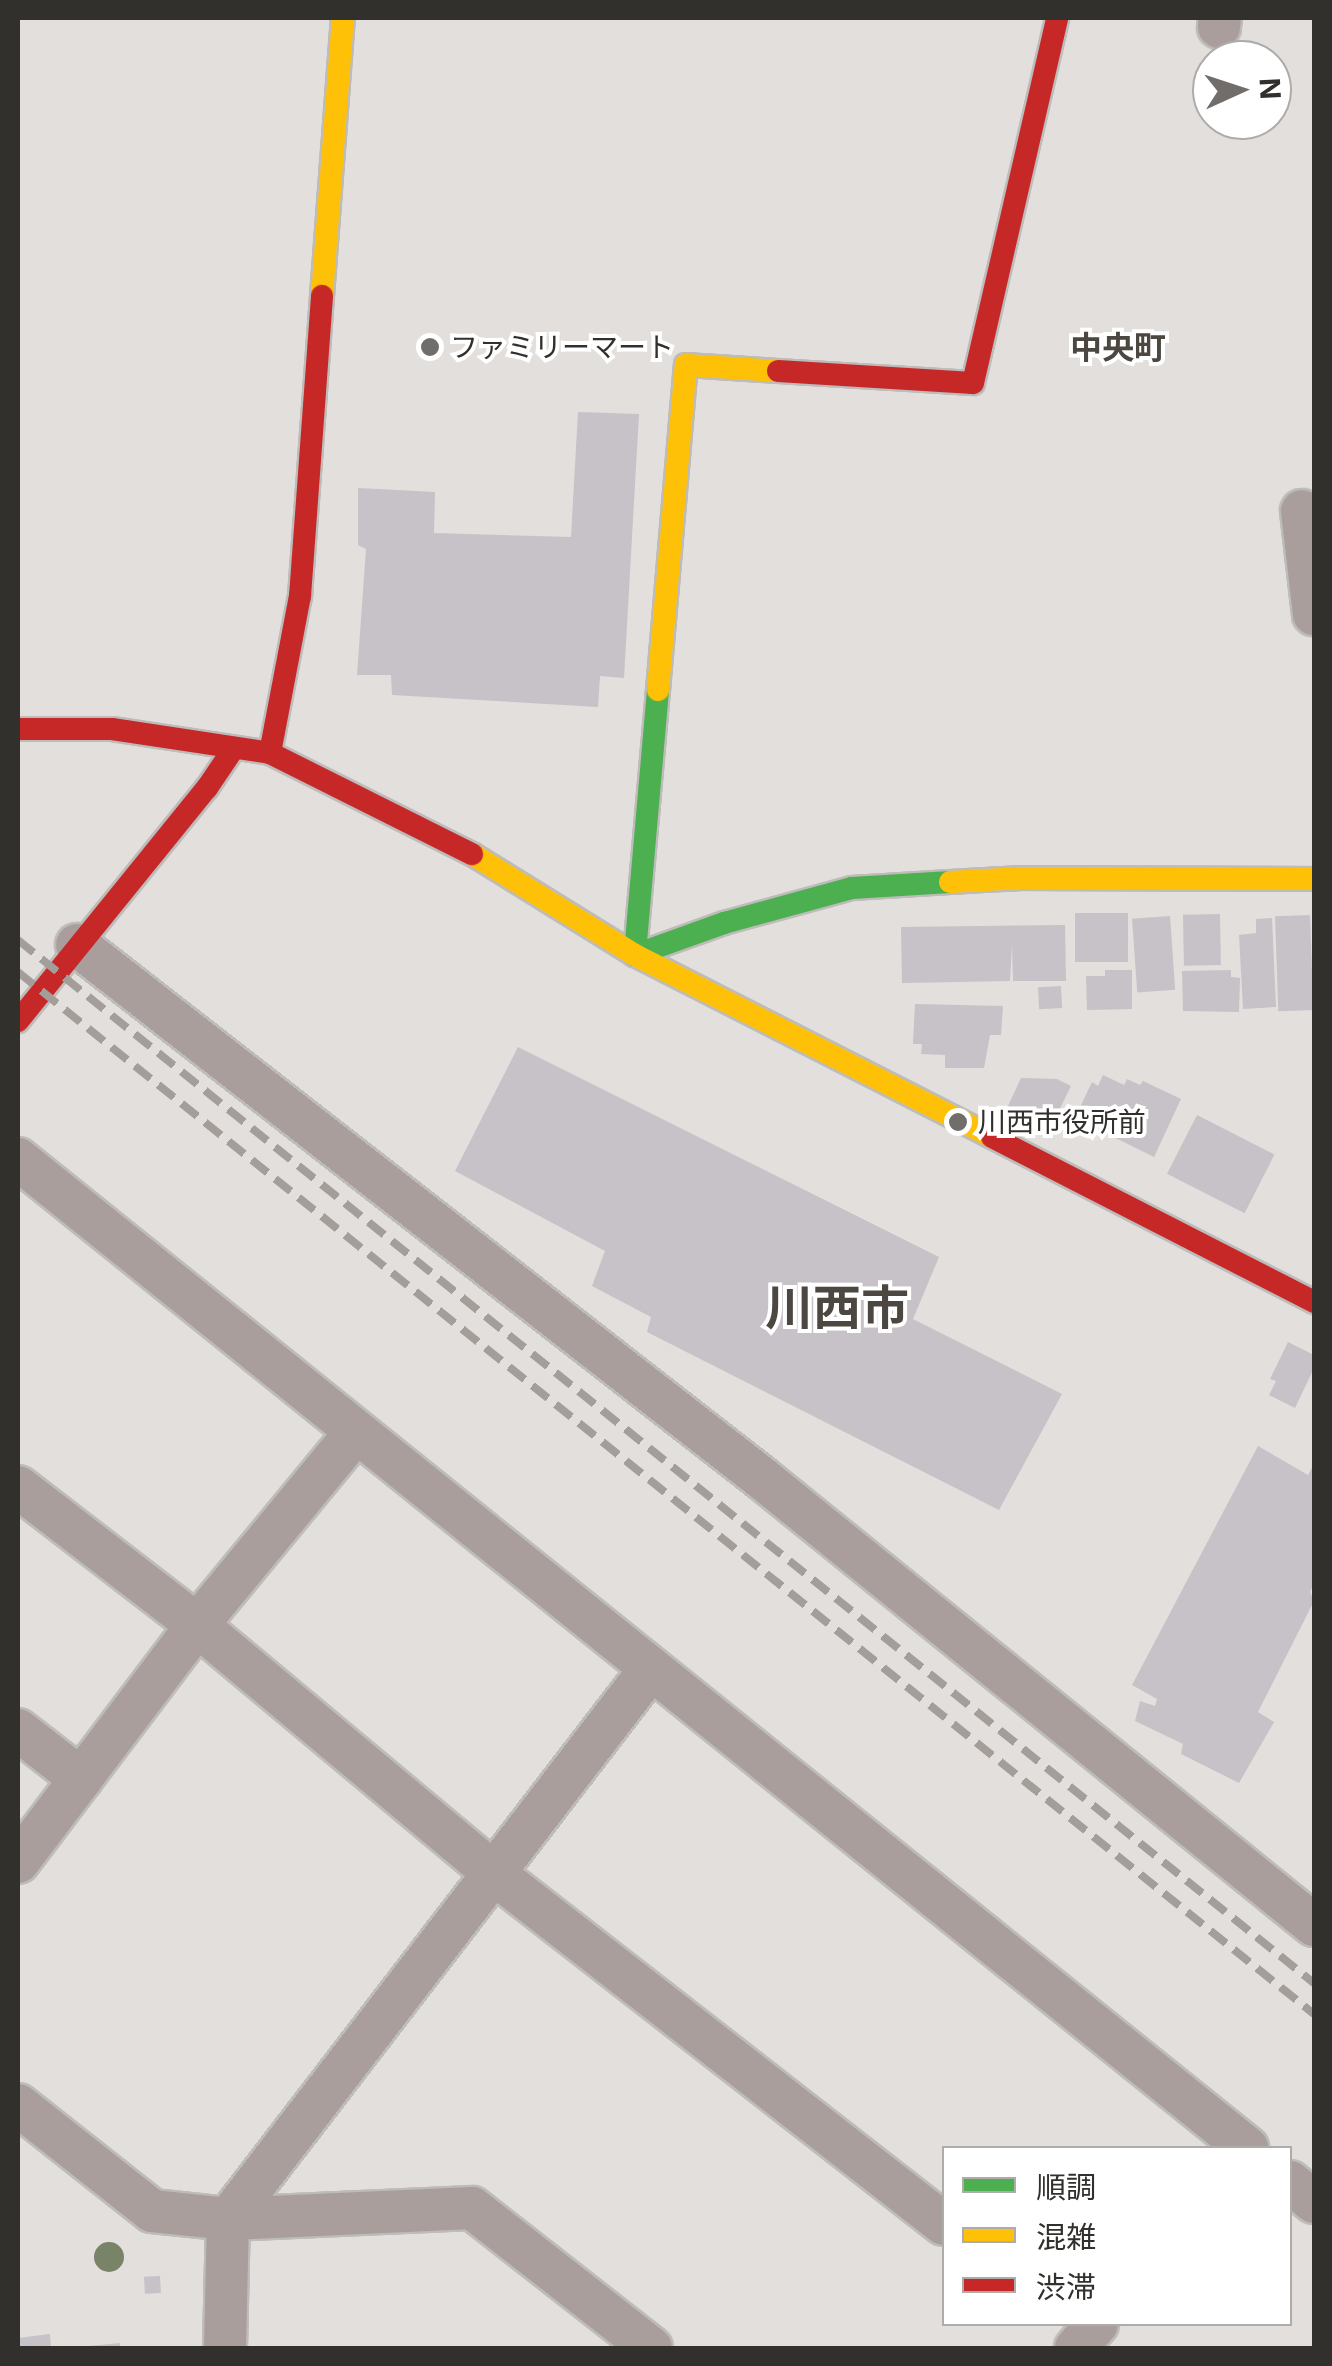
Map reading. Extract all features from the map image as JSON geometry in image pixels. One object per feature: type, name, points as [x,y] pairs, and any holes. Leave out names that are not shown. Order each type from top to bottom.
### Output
[{"type":"street","points":[[270,753],[300,596],[342,18]]},
{"type":"street","points":[[635,955],[686,365],[974,383],[1057,18]]},
{"type":"street","points":[[1302,511],[1314,614]]},
{"type":"street","points":[[18,729],[112,728],[270,753],[496,866],[635,955],[1314,1302]]},
{"type":"street","points":[[18,1021],[207,788],[234,748]]},
{"type":"street","points":[[635,955],[724,923],[852,888],[1022,878],[1314,879]]},
{"type":"street","points":[[76,945],[763,1479],[1314,1925]]},
{"type":"street","points":[[18,1159],[649,1671],[1245,2146]]},
{"type":"street","points":[[18,1862],[197,1626],[355,1433]]},
{"type":"street","points":[[18,1487],[197,1626],[492,1872],[942,2222]]},
{"type":"street","points":[[225,2348],[228,2219],[649,1671]]},
{"type":"street","points":[[18,1730],[81,1779]]},
{"type":"street","points":[[18,2105],[152,2211],[228,2219],[472,2208],[634,2344]]},
{"type":"street","points":[[1292,2184],[1314,2202]]},
{"type":"building","points":[[578,412],[639,414],[624,678],[600,676],[598,707],[392,695],[391,675],[357,675],[366,549],[358,545],[358,488],[435,492],[434,533],[571,537]]},
{"type":"building","points":[[1075,913],[1128,913],[1128,962],[1075,962]]},
{"type":"building","points":[[1220,914],[1221,965],[1184,966],[1183,915]]},
{"type":"building","points":[[1310,915],[1313,1010],[1278,1011],[1275,916]]},
{"type":"building","points":[[1170,916],[1175,990],[1137,992],[1132,919]]},
{"type":"building","points":[[1272,918],[1276,1007],[1243,1009],[1239,935],[1256,933],[1256,919]]},
{"type":"building","points":[[1065,925],[1066,981],[1013,981],[1012,945],[1010,981],[902,983],[901,927]]},
{"type":"building","points":[[1105,970],[1132,970],[1132,1009],[1087,1010],[1086,976],[1105,976]]},
{"type":"building","points":[[1231,970],[1231,977],[1240,978],[1239,1012],[1183,1011],[1182,971]]},
{"type":"building","points":[[1061,986],[1062,1008],[1039,1009],[1038,987]]},
{"type":"building","points":[[915,1004],[1003,1006],[1001,1035],[990,1035],[984,1068],[945,1068],[945,1055],[921,1054],[922,1044],[913,1044]]},
{"type":"building","points":[[518,1047],[939,1257],[913,1319],[1062,1394],[999,1510],[647,1332],[651,1317],[592,1286],[605,1251],[455,1171]]},
{"type":"building","points":[[1103,1075],[1124,1085],[1127,1079],[1140,1085],[1143,1081],[1181,1099],[1154,1157],[1075,1118],[1092,1082],[1098,1086]]},
{"type":"building","points":[[1021,1078],[1057,1079],[1071,1086],[1051,1127],[1008,1106]]},
{"type":"building","points":[[1197,1115],[1275,1154],[1245,1213],[1167,1174]]},
{"type":"building","points":[[1288,1342],[1314,1355],[1314,1368],[1295,1408],[1269,1395],[1276,1381],[1270,1379]]},
{"type":"building","points":[[1258,1446],[1308,1475],[1314,1464],[1314,1584],[1310,1592],[1314,1601],[1258,1712],[1274,1722],[1239,1783],[1181,1754],[1183,1744],[1135,1721],[1140,1701],[1155,1706],[1157,1699],[1132,1685]]},
{"type":"building","points":[[160,2276],[161,2293],[145,2294],[144,2277]]},
{"type":"building","points":[[50,2334],[51,2348],[18,2348],[18,2338]]},
{"type":"building","points":[[120,2343],[120,2348],[89,2348],[89,2346]]},
{"type":"railway","points":[[18,940],[1314,1983]]},
{"type":"railway","points":[[18,972],[1314,2014]]},
{"type":"traffic: fast","points":[[658,690],[635,955],[724,923],[852,888],[950,882]]},
{"type":"traffic: slow","points":[[322,296],[343,18]]},
{"type":"traffic: slow","points":[[658,690],[686,365],[778,371]]},
{"type":"traffic: slow","points":[[472,854],[635,955],[992,1137]]},
{"type":"traffic: slow","points":[[950,882],[1022,878],[1314,879]]},
{"type":"traffic: jam","points":[[778,371],[973,383],[1057,18]]},
{"type":"traffic: jam","points":[[270,753],[300,596],[322,296]]},
{"type":"traffic: jam","points":[[18,729],[112,729],[270,753],[472,854]]},
{"type":"traffic: jam","points":[[18,1021],[207,788],[234,748]]},
{"type":"traffic: jam","points":[[992,1137],[1314,1302]]},
{"type":"place","name":"ファミリーマート","points":[[430,347]]},
{"type":"place","name":"川西市役所前","points":[[958,1122]]},
{"type":"district","name":"中央町","points":[[1118,348]]},
{"type":"district","name":"川西市","points":[[837,1308]]}]
